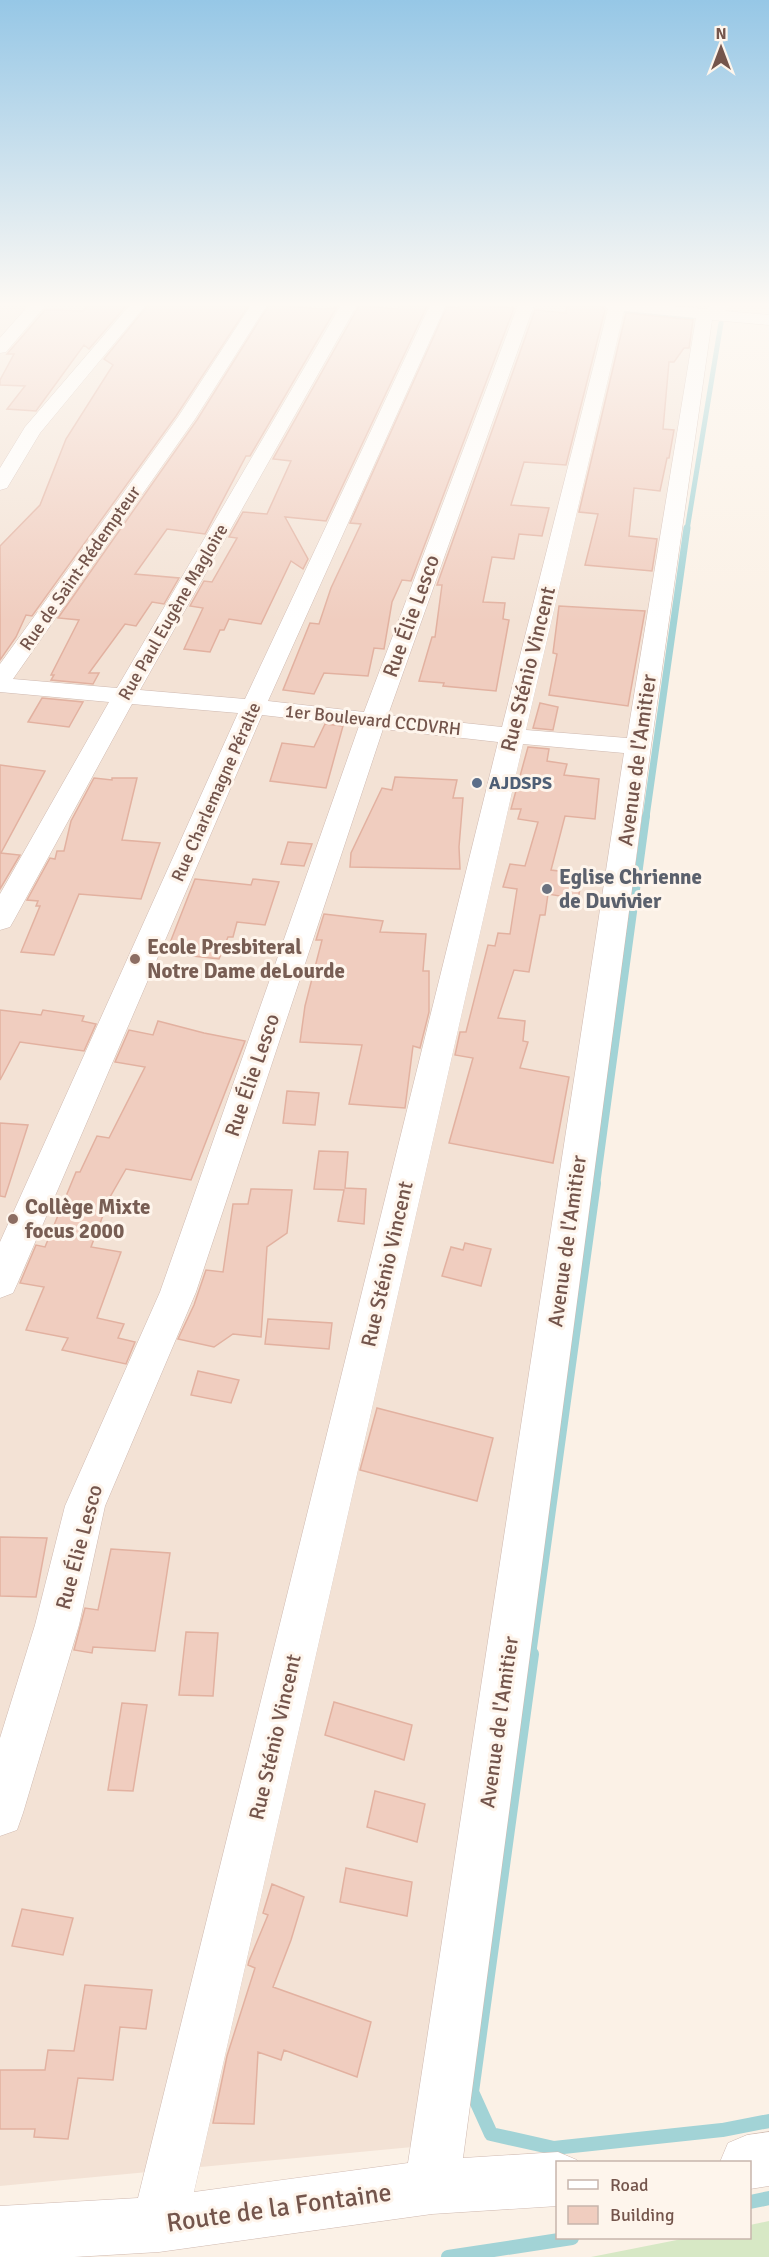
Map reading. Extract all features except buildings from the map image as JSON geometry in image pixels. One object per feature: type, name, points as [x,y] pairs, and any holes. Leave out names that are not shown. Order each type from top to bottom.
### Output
[{"type":"street","points":[[0,484],[32,431],[49,410]]},
{"type":"street","name":"Rue de Saint-Rédempteur","points":[[0,683],[192,410]]},
{"type":"street","name":"Rue Paul Eugène Magloire","points":[[0,920],[124,696],[288,410]]},
{"type":"street","name":"Rue Charlemagne Péralte","points":[[0,1281],[253,707],[390,410]]},
{"type":"street","name":"Rue Élie Lesco","points":[[0,1813],[57,1625],[85,1506],[178,1292],[373,721],[487,410]]},
{"type":"street","name":"Rue Sténio Vincent","points":[[159,2224],[591,410]]},
{"type":"street","name":"Avenue de l'Amitier","points":[[432,2187],[638,746],[690,410]]},
{"type":"street","name":"1er Boulevard CCDVRH","points":[[0,683],[253,707],[512,736],[638,746]]},
{"type":"street","points":[[751,2162],[769,2159]]},
{"type":"street","name":"Route de la Fontaine","points":[[0,2234],[159,2224],[432,2187],[556,2179]]},
{"type":"shaded area","points":[[0,410],[690,410],[423,2146],[0,2186]]},
{"type":"green space","points":[[769,2221],[769,2257],[591,2257],[682,2239],[751,2239],[751,2225]]},
{"type":"waterway","points":[[687,530],[707,410]]},
{"type":"waterway","points":[[646,817],[687,528]]},
{"type":"waterway","points":[[596,1185],[646,816]]},
{"type":"waterway","points":[[531,1655],[596,1183]]},
{"type":"waterway","points":[[532,1654],[472,2092],[491,2134],[554,2148],[722,2130],[769,2121]]},
{"type":"waterway","points":[[751,2202],[769,2198]]},
{"type":"waterway","points":[[448,2257],[565,2239]]},
{"type":"place","name":"AJDSPS","points":[[477,783]]},
{"type":"place","name":"Eglise Chrienne de Duvivier","points":[[547,889]]},
{"type":"place","name":"Ecole Presbiteral Notre Dame deLourde","points":[[135,959]]},
{"type":"place","name":"Collège Mixte focus 2000","points":[[13,1219]]}]
